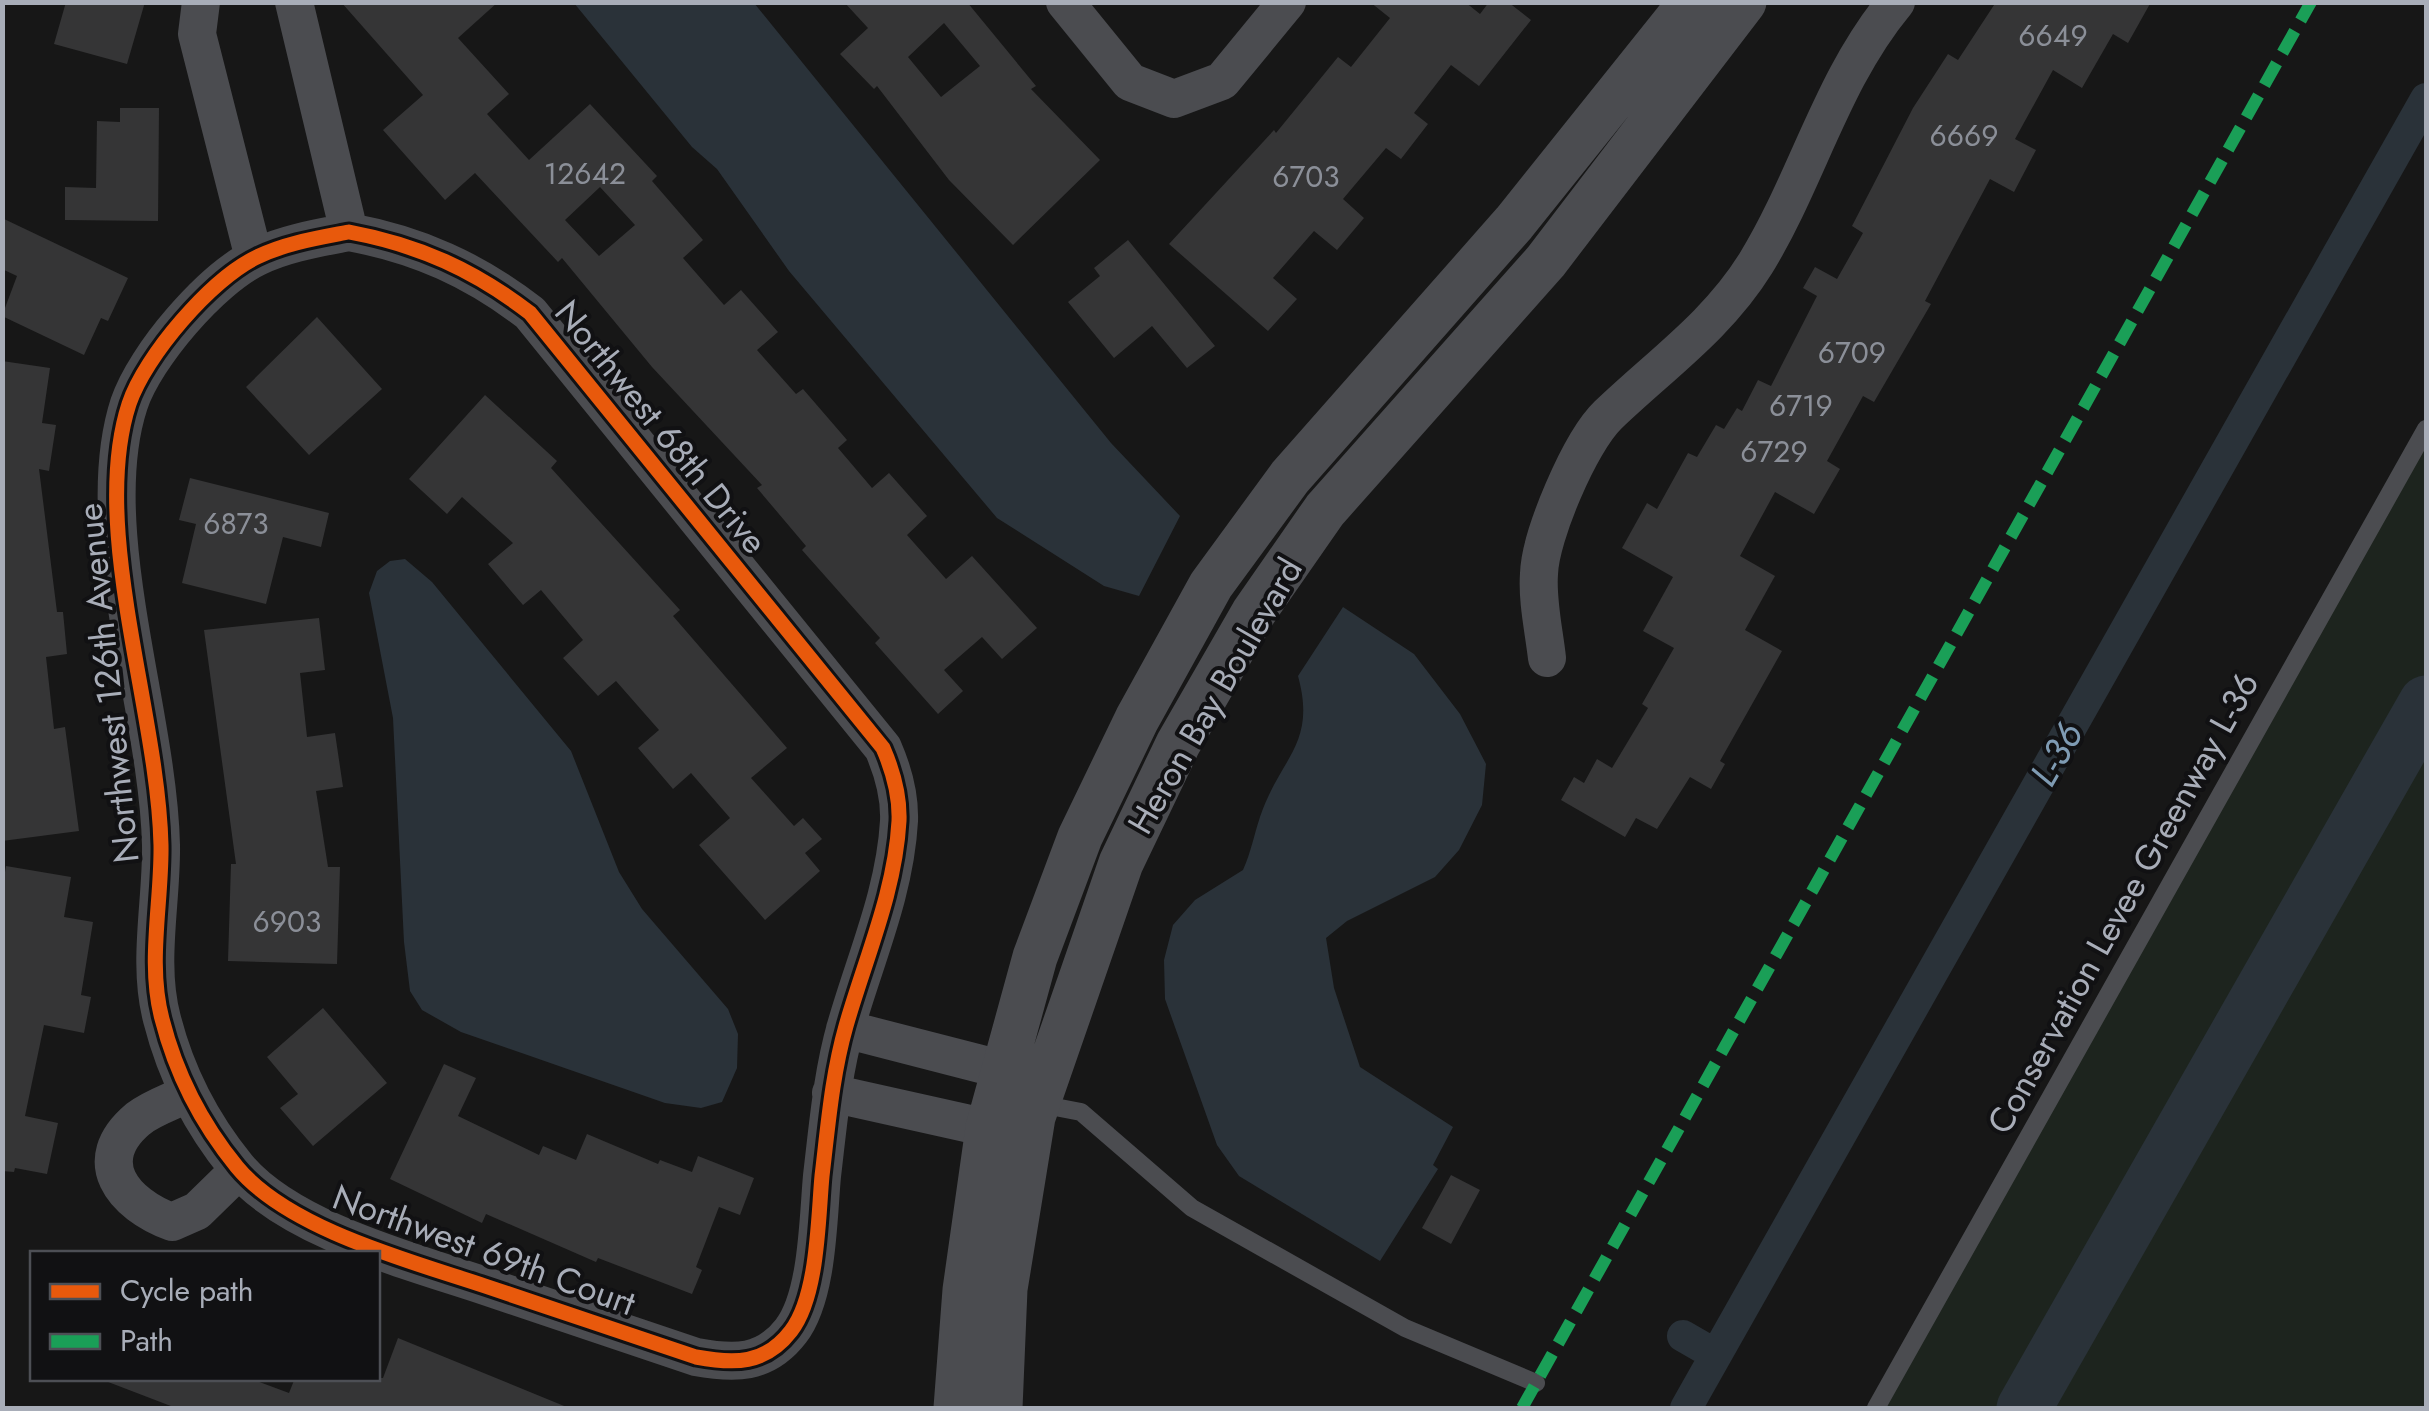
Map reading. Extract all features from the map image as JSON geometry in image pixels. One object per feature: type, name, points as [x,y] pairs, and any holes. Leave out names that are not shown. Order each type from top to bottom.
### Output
[{"type":"street","points":[[201,2],[196,34],[254,258]]},
{"type":"street","points":[[294,2],[349,232]]},
{"type":"street","points":[[1065,2],[1130,82],[1174,99],[1222,81],[1288,2]]},
{"type":"street","name":"Heron Bay Boulevard","points":[[956,1408],[966,1290],[988,1128],[1036,957],[1080,837],[1174,651],[1211,586],[1273,500],[1514,224],[1691,2]]},
{"type":"street","name":"Heron Bay Boulevard","points":[[1000,1408],[1004,1289],[1033,1116],[1121,863],[1178,744],[1254,612],[1312,528],[1546,261],[1744,2]]},
{"type":"street","points":[[1547,658],[1538,573],[1552,522],[1584,451],[1604,418],[1695,340],[1741,288],[1774,232],[1843,78],[1896,2]]},
{"type":"street","name":"Northwest 68th Drive","points":[[303,240],[349,232],[402,242],[493,284],[530,313],[884,748],[895,776],[899,820],[884,906],[845,1029]]},
{"type":"street","name":"Northwest 126th Avenue","points":[[212,1133],[187,1094],[160,1016],[156,944],[161,844],[147,717],[121,553],[115,469],[129,402],[159,344],[254,258],[303,240]]},
{"type":"street","points":[[845,1029],[1004,1070],[1033,1116],[988,1128],[831,1094],[845,1029]]},
{"type":"street","points":[[187,1094],[140,1118],[119,1140],[113,1166],[125,1196],[146,1212],[172,1222],[197,1211],[239,1170]]},
{"type":"street","name":"Northwest 69th Court","points":[[212,1133],[239,1170],[324,1228],[696,1357],[734,1364],[765,1354],[792,1330],[811,1282],[831,1094]]},
{"type":"lane","name":"Conservation Levee Greenway L-36","points":[[1876,1408],[2426,429]]},
{"type":"lane","points":[[1033,1116],[1055,1106],[1082,1112],[1192,1208],[1405,1328],[1536,1382]]},
{"type":"shaded area","points":[[574,3],[754,3],[1111,443],[1180,516],[1139,596],[1104,586],[997,518],[789,271],[717,169],[692,147]]},
{"type":"shaded area","points":[[2426,429],[2426,1408],[1876,1408]]},
{"type":"shaded area","points":[[405,559],[432,582],[571,751],[619,872],[642,909],[728,1009],[738,1034],[737,1068],[722,1102],[701,1108],[665,1103],[461,1032],[422,1010],[410,991],[393,718],[369,593],[377,571],[390,561]]},
{"type":"shaded area","points":[[1343,607],[1414,654],[1460,714],[1486,764],[1482,805],[1459,850],[1435,877],[1347,921],[1326,938],[1334,988],[1360,1067],[1453,1127],[1433,1165],[1438,1169],[1380,1261],[1239,1176],[1217,1145],[1165,999],[1164,960],[1173,925],[1195,900],[1243,870],[1268,797],[1300,735],[1303,699],[1298,676]]},
{"type":"building","points":[[66,2],[145,2],[127,64],[54,44]]},
{"type":"building","points":[[341,2],[498,2],[458,38],[509,94],[487,114],[529,160],[590,104],[657,176],[652,181],[703,240],[683,258],[724,305],[741,290],[778,332],[757,350],[796,394],[803,389],[847,440],[838,448],[872,488],[889,473],[927,516],[907,535],[946,579],[972,556],[1037,628],[1002,659],[982,637],[944,670],[963,691],[938,714],[875,643],[880,638],[802,550],[806,546],[757,488],[762,485],[652,367],[562,258],[558,262],[475,173],[445,200],[383,130],[423,95]],"holes":[[[600,187],[635,225],[599,256],[565,220]]]},
{"type":"building","points":[[844,2],[967,2],[1036,86],[1031,89],[1100,160],[1013,245],[949,180],[877,86],[874,89],[840,54],[868,28]],"holes":[[[944,23],[980,66],[941,97],[908,57]]]},
{"type":"building","points":[[1370,2],[1465,2],[1480,14],[1489,2],[1508,2],[1531,20],[1479,86],[1451,65],[1414,113],[1428,124],[1401,159],[1386,148],[1343,199],[1364,218],[1337,250],[1314,231],[1273,278],[1297,299],[1268,331],[1169,244],[1274,130],[1276,133],[1338,57],[1351,67],[1390,18]]},
{"type":"building","points":[[1996,2],[2151,2],[2128,43],[2113,34],[2082,88],[2053,70],[2015,139],[2036,150],[2014,192],[1990,179],[1925,301],[1931,304],[1874,402],[1863,396],[1827,461],[1840,469],[1814,514],[1775,492],[1740,556],[1775,576],[1745,630],[1782,651],[1720,761],[1725,764],[1711,789],[1690,777],[1657,829],[1636,818],[1625,837],[1561,800],[1574,777],[1584,783],[1597,759],[1612,768],[1648,708],[1642,704],[1674,648],[1643,631],[1673,577],[1622,548],[1647,503],[1657,509],[1688,453],[1697,457],[1716,425],[1724,429],[1737,408],[1742,411],[1758,380],[1771,386],[1817,296],[1803,288],[1815,267],[1837,279],[1863,233],[1852,226],[1913,108],[1948,54],[1958,60]]},
{"type":"building","points":[[120,108],[159,108],[158,221],[65,220],[65,187],[96,188],[97,121],[120,122]]},
{"type":"building","points":[[2,218],[128,278],[108,321],[101,318],[84,355],[2,316],[17,276],[2,269]]},
{"type":"building","points":[[1128,240],[1215,346],[1187,368],[1152,326],[1114,358],[1068,302],[1100,276],[1094,268]]},
{"type":"building","points":[[317,317],[382,389],[309,455],[246,387]]},
{"type":"building","points":[[2,361],[50,368],[42,423],[56,425],[49,471],[39,469],[57,612],[63,612],[67,654],[46,657],[54,729],[65,727],[79,831],[2,841]]},
{"type":"building","points":[[485,395],[557,461],[551,468],[680,610],[673,616],[787,748],[751,778],[794,826],[803,818],[822,839],[805,853],[820,871],[765,920],[699,845],[730,818],[691,773],[673,789],[638,748],[659,730],[616,681],[598,696],[563,658],[583,640],[541,590],[523,605],[488,564],[513,543],[462,497],[447,514],[409,479]]},
{"type":"building","points":[[190,478],[329,513],[321,547],[283,537],[266,604],[182,583],[196,524],[179,520]]},
{"type":"building","points":[[319,618],[325,670],[300,673],[307,737],[335,733],[343,787],[316,791],[328,867],[340,867],[337,964],[228,961],[231,864],[236,864],[204,630]]},
{"type":"building","points":[[6,866],[71,877],[64,917],[93,922],[81,995],[91,997],[84,1033],[44,1025],[25,1116],[58,1123],[47,1174],[15,1168],[14,1172],[2,1171],[2,890]]},
{"type":"building","points":[[323,1008],[387,1083],[313,1146],[280,1108],[298,1094],[267,1057]]},
{"type":"building","points":[[444,1064],[476,1078],[458,1116],[539,1155],[543,1146],[576,1160],[587,1134],[658,1164],[660,1160],[692,1172],[698,1156],[754,1178],[740,1215],[719,1207],[696,1267],[702,1270],[692,1294],[598,1258],[596,1262],[486,1214],[482,1223],[390,1179]]},
{"type":"building","points":[[1451,1175],[1480,1190],[1451,1244],[1422,1228]]},
{"type":"building","points":[[398,1338],[569,1408],[176,1408],[106,1381],[257,1381],[289,1393],[294,1381],[383,1378]]},
{"type":"waterway","name":"L-36","points":[[1686,1408],[2426,99]]},
{"type":"waterway","points":[[2024,1408],[2426,703]]},
{"type":"waterway","points":[[1683,1336],[1716,1355]]},
{"type":"marked path","points":[[1522,1408],[2311,2]]},
{"type":"cycle path","points":[[349,232],[445,261],[530,313],[883,748],[895,783],[899,821],[892,874],[837,1063],[812,1278],[800,1316],[781,1342],[748,1359],[696,1357],[380,1251]]},
{"type":"cycle path","points":[[349,232],[257,257],[220,282],[164,342],[129,404],[119,453],[117,506],[129,620],[157,793],[161,845],[155,954],[158,998],[175,1059],[212,1133],[259,1189],[318,1225],[380,1251]]}]
